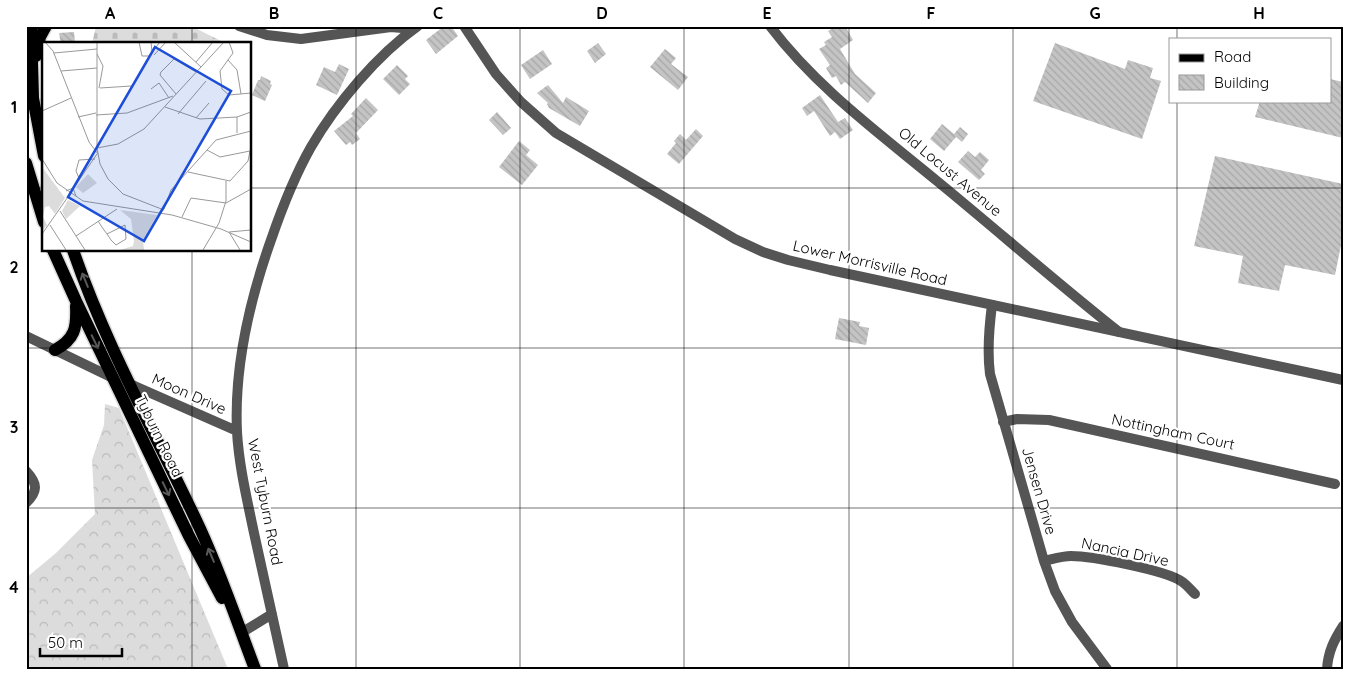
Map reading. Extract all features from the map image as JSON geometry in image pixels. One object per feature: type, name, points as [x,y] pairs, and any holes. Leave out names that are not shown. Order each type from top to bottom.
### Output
[{"type":"main road","points":[[31,26],[32,84],[36,119],[42,147]]},
{"type":"main road","points":[[32,84],[37,50],[46,26]]},
{"type":"main road","points":[[26,163],[42,215]]},
{"type":"main road","name":"Tyburn Road","points":[[54,251],[76,301],[189,536],[241,633]]},
{"type":"main road","name":"Tyburn Road","points":[[73,251],[102,323],[218,570],[255,669]]},
{"type":"main road","points":[[55,350],[73,335],[76,326],[76,301]]},
{"type":"street","points":[[239,26],[267,35],[301,39],[390,27],[414,27]]},
{"type":"street","name":"Lower Morrisville Road","points":[[464,26],[496,74],[534,115],[556,133],[735,238],[763,252],[788,260],[1343,380]]},
{"type":"street","name":"Old Locust Avenue","points":[[770,26],[806,69],[852,111],[1119,332]]},
{"type":"street","name":"West Tyburn Road","points":[[284,669],[241,471],[237,431],[239,366],[252,298],[290,188],[312,146],[351,90],[414,27]]},
{"type":"street","name":"Jensen Drive","points":[[992,305],[988,360],[990,374],[1044,561],[1062,607],[1107,669]]},
{"type":"street","points":[[26,336],[113,378]]},
{"type":"street","name":"Moon Drive","points":[[130,384],[237,431]]},
{"type":"street","name":"Nottingham Court","points":[[1003,422],[1017,419],[1049,420],[1335,484]]},
{"type":"street","points":[[26,471],[35,484],[33,497],[26,503]]},
{"type":"street","name":"Nancia Drive","points":[[1044,561],[1072,556],[1114,562],[1167,574],[1180,580],[1194,594]]},
{"type":"street","points":[[241,633],[272,614]]},
{"type":"street","points":[[1327,669],[1328,655],[1343,626]]},
{"type":"green space","points":[[96,26],[191,26],[223,42],[92,42]]},
{"type":"green space","points":[[105,404],[119,408],[228,669],[26,669],[26,578],[56,553],[95,514],[92,460],[104,425]]},
{"type":"building","points":[[444,26],[451,26],[458,36],[436,54],[426,40]]},
{"type":"building","points":[[836,26],[845,26],[853,40],[840,49],[855,74],[876,93],[868,103],[845,82],[841,85],[836,76],[832,78],[826,68],[830,65],[819,49],[826,45],[824,42],[832,37],[828,31]]},
{"type":"building","points":[[74,32],[75,42],[61,42],[59,33]]},
{"type":"building","points":[[598,43],[606,54],[595,63],[587,51]]},
{"type":"building","points":[[1055,43],[1125,69],[1128,60],[1153,68],[1150,78],[1161,81],[1142,139],[1033,101]]},
{"type":"building","points":[[665,49],[676,58],[671,64],[688,77],[678,90],[650,67]]},
{"type":"building","points":[[543,50],[552,64],[530,79],[521,65]]},
{"type":"building","points":[[339,64],[349,69],[337,95],[316,85],[324,67],[335,72]]},
{"type":"building","points":[[397,65],[408,76],[405,79],[410,84],[399,95],[383,79]]},
{"type":"building","points":[[261,76],[271,81],[270,84],[272,85],[265,101],[252,95]]},
{"type":"building","points":[[1332,79],[1343,82],[1343,138],[1255,117],[1260,102],[1332,102]]},
{"type":"building","points":[[548,85],[563,103],[566,97],[589,111],[580,126],[549,108],[548,103],[537,93]]},
{"type":"building","points":[[820,95],[838,122],[845,118],[853,130],[840,139],[835,132],[830,136],[814,111],[807,116],[802,108]]},
{"type":"building","points":[[366,98],[378,110],[356,133],[360,139],[352,145],[350,142],[346,145],[334,131],[353,116],[351,114]]},
{"type":"building","points":[[497,112],[511,128],[503,135],[489,120]]},
{"type":"building","points":[[942,124],[954,134],[960,127],[968,134],[962,142],[956,137],[944,151],[930,139]]},
{"type":"building","points":[[696,129],[703,136],[679,164],[667,154],[676,143],[674,141],[680,134],[686,140]]},
{"type":"building","points":[[519,141],[530,150],[526,155],[538,165],[522,185],[499,167]]},
{"type":"building","points":[[968,151],[975,157],[980,152],[989,160],[981,170],[985,174],[979,180],[958,162]]},
{"type":"building","points":[[1215,156],[1343,184],[1343,235],[1335,275],[1285,265],[1279,291],[1238,283],[1243,256],[1194,246]]},
{"type":"building","points":[[839,318],[860,322],[859,326],[869,328],[866,345],[835,339]]}]
